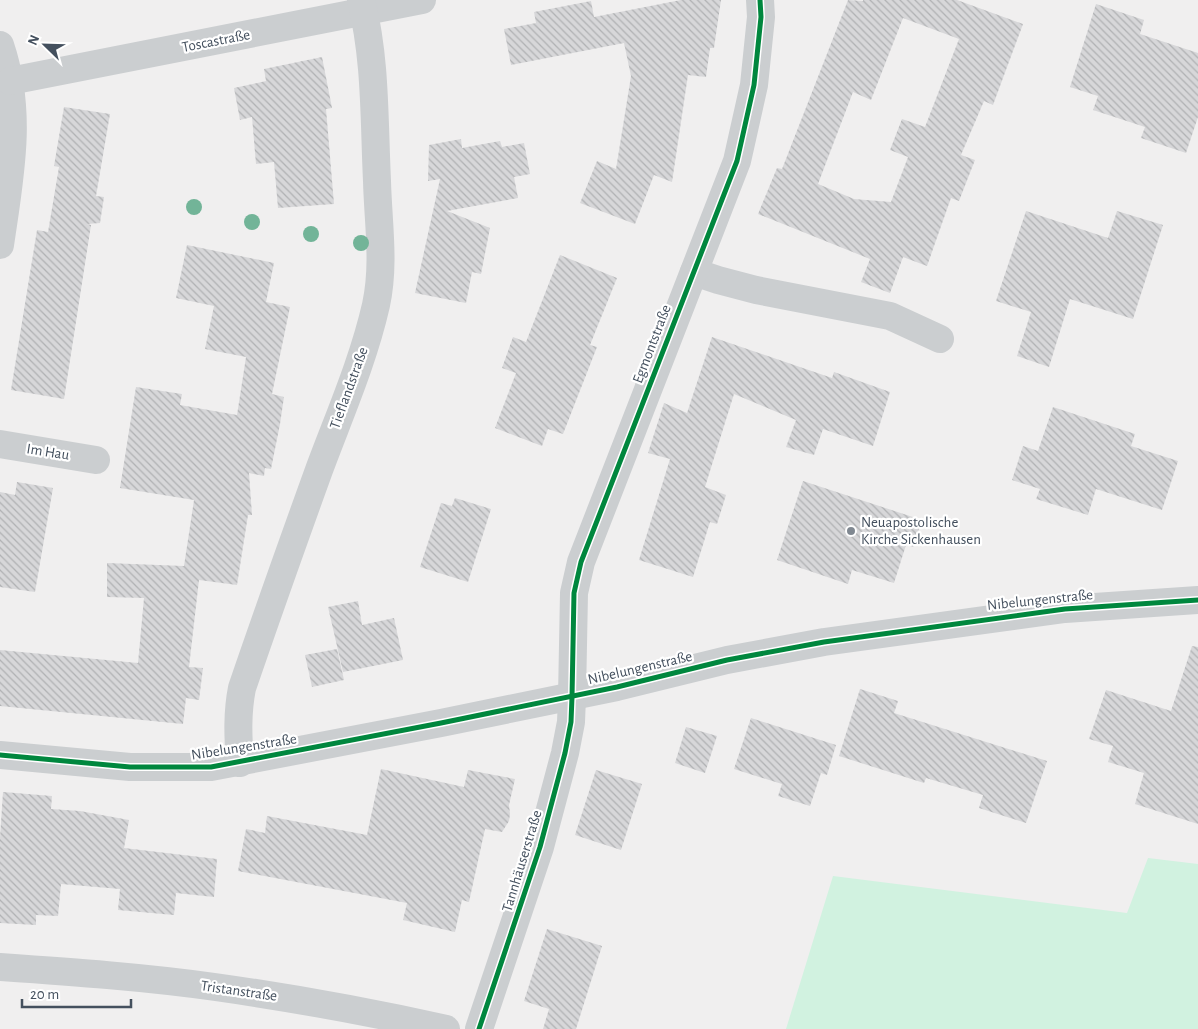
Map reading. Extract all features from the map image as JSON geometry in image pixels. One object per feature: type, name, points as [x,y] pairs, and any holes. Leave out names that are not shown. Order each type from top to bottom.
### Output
[{"type":"street","name":"Toscastraße","points":[[10,81],[362,6],[422,0]]},
{"type":"street","name":"Egmontstraße","points":[[572,697],[574,593],[581,562],[718,214],[739,153],[754,85],[761,17],[760,0]]},
{"type":"street","name":"Tieflandstraße","points":[[240,763],[238,705],[242,688],[303,513],[362,354],[376,305],[381,275],[374,96],[362,6]]},
{"type":"street","points":[[0,45],[10,81],[14,112],[14,145],[4,193],[0,245]]},
{"type":"street","points":[[694,272],[756,290],[890,316],[940,339]]},
{"type":"street","name":"Im Hau","points":[[0,444],[96,460]]},
{"type":"street","name":"Nibelungenstraße","points":[[0,755],[130,766],[167,768],[211,767],[240,763],[572,697],[728,660],[824,642],[1065,608],[1198,600]]},
{"type":"street","name":"Tannhäuserstraße","points":[[479,1029],[520,911],[557,788],[568,737],[572,697]]},
{"type":"street","name":"Tristanstraße","points":[[0,967],[214,987],[395,1017],[446,1029]]},
{"type":"green space","points":[[1148,858],[1198,864],[1198,1029],[786,1029],[833,876],[1127,913]]},
{"type":"building","points":[[681,0],[721,0],[714,48],[710,48],[706,77],[688,75],[672,182],[654,175],[635,224],[580,203],[597,161],[616,169],[631,76],[624,43],[511,65],[504,29],[536,23],[534,12],[591,1],[594,17]]},
{"type":"building","points":[[848,0],[957,0],[1023,24],[993,105],[984,101],[961,155],[975,160],[959,201],[951,198],[927,266],[903,257],[890,293],[861,282],[870,259],[758,214],[777,168],[782,169]],"holes":[[[903,18],[959,39],[925,127],[902,119],[890,150],[908,157],[891,202],[854,199],[818,184],[853,92],[871,100]]]},
{"type":"building","points":[[1096,4],[1144,20],[1140,34],[1198,53],[1198,117],[1186,153],[1141,138],[1145,127],[1093,110],[1098,96],[1070,87]]},
{"type":"building","points":[[322,57],[332,108],[326,109],[334,204],[278,208],[274,162],[256,164],[252,117],[240,120],[234,88],[266,81],[264,69]]},
{"type":"building","points":[[64,107],[110,114],[96,196],[104,197],[100,223],[87,224],[91,225],[64,399],[11,390],[37,230],[48,232],[59,167],[54,166]]},
{"type":"building","points":[[461,139],[462,148],[500,141],[502,147],[524,143],[530,174],[514,177],[518,198],[447,211],[490,228],[481,274],[472,272],[466,303],[415,293],[440,179],[428,181],[429,145]]},
{"type":"building","points":[[1026,211],[1108,238],[1117,211],[1163,225],[1133,319],[1070,299],[1049,367],[1017,356],[1031,312],[996,301]]},
{"type":"building","points":[[187,245],[274,263],[266,302],[290,307],[272,394],[284,397],[280,424],[271,469],[265,468],[264,476],[249,473],[252,515],[248,515],[237,585],[199,580],[189,667],[203,668],[199,700],[186,698],[183,724],[0,706],[0,650],[138,663],[144,598],[107,597],[107,563],[184,566],[194,500],[120,488],[136,387],[182,394],[180,405],[237,415],[246,357],[205,349],[214,306],[176,298]]},
{"type":"building","points":[[560,255],[617,278],[590,345],[597,347],[563,434],[548,429],[542,446],[495,428],[516,373],[502,368],[513,337],[526,342]]},
{"type":"building","points":[[712,337],[832,378],[834,372],[890,392],[873,446],[823,429],[814,455],[786,447],[796,420],[734,394],[705,487],[726,495],[717,524],[710,522],[693,577],[639,560],[670,459],[648,453],[664,403],[687,413]]},
{"type":"building","points":[[1053,407],[1135,434],[1131,446],[1178,461],[1162,510],[1096,489],[1088,515],[1036,499],[1040,489],[1012,480],[1023,446],[1038,451]]},
{"type":"building","name":"Neuapostolische Kirche Sickenhausen","points":[[803,481],[922,520],[913,547],[906,545],[894,583],[852,570],[848,584],[777,560]]},
{"type":"building","points":[[17,482],[53,488],[35,592],[0,587],[0,492],[15,495]]},
{"type":"building","points":[[455,498],[491,509],[468,582],[420,567],[441,503],[452,506]]},
{"type":"building","points":[[358,601],[362,625],[394,618],[403,660],[343,672],[328,607]]},
{"type":"building","points":[[1192,646],[1198,647],[1198,824],[1135,804],[1144,773],[1108,762],[1113,746],[1089,739],[1106,690],[1171,711]]},
{"type":"building","points":[[337,649],[344,680],[312,687],[305,655]]},
{"type":"building","points":[[860,689],[898,701],[894,713],[1047,761],[1026,823],[979,808],[983,795],[926,778],[924,783],[839,756]]},
{"type":"building","points":[[751,718],[836,745],[827,775],[821,773],[810,806],[778,796],[782,784],[734,769]]},
{"type":"building","points":[[686,727],[717,736],[705,773],[675,763]]},
{"type":"building","points":[[381,769],[464,787],[468,770],[515,779],[509,805],[509,821],[502,832],[485,829],[469,902],[462,900],[455,932],[403,920],[407,903],[238,871],[246,829],[265,833],[267,816],[367,835]]},
{"type":"building","points":[[596,770],[642,784],[621,850],[575,835]]},
{"type":"building","points":[[3,792],[52,796],[51,809],[80,811],[129,820],[124,848],[217,859],[214,897],[176,893],[174,915],[118,910],[120,889],[61,884],[58,916],[36,915],[36,925],[0,923],[0,838]]},
{"type":"building","points":[[547,929],[602,946],[576,1029],[543,1029],[549,1009],[524,1001]]},
{"type":"cycle path","points":[[479,1029],[540,847],[565,753],[571,722],[574,593],[581,562],[737,161],[754,85],[761,17],[760,0]]},
{"type":"cycle path","points":[[0,755],[130,767],[211,767],[441,723],[617,687],[727,660],[824,642],[1065,609],[1198,600]]},
{"type":"place","name":"Neuapostolische Kirche Sickenhausen","points":[[851,531]]}]
